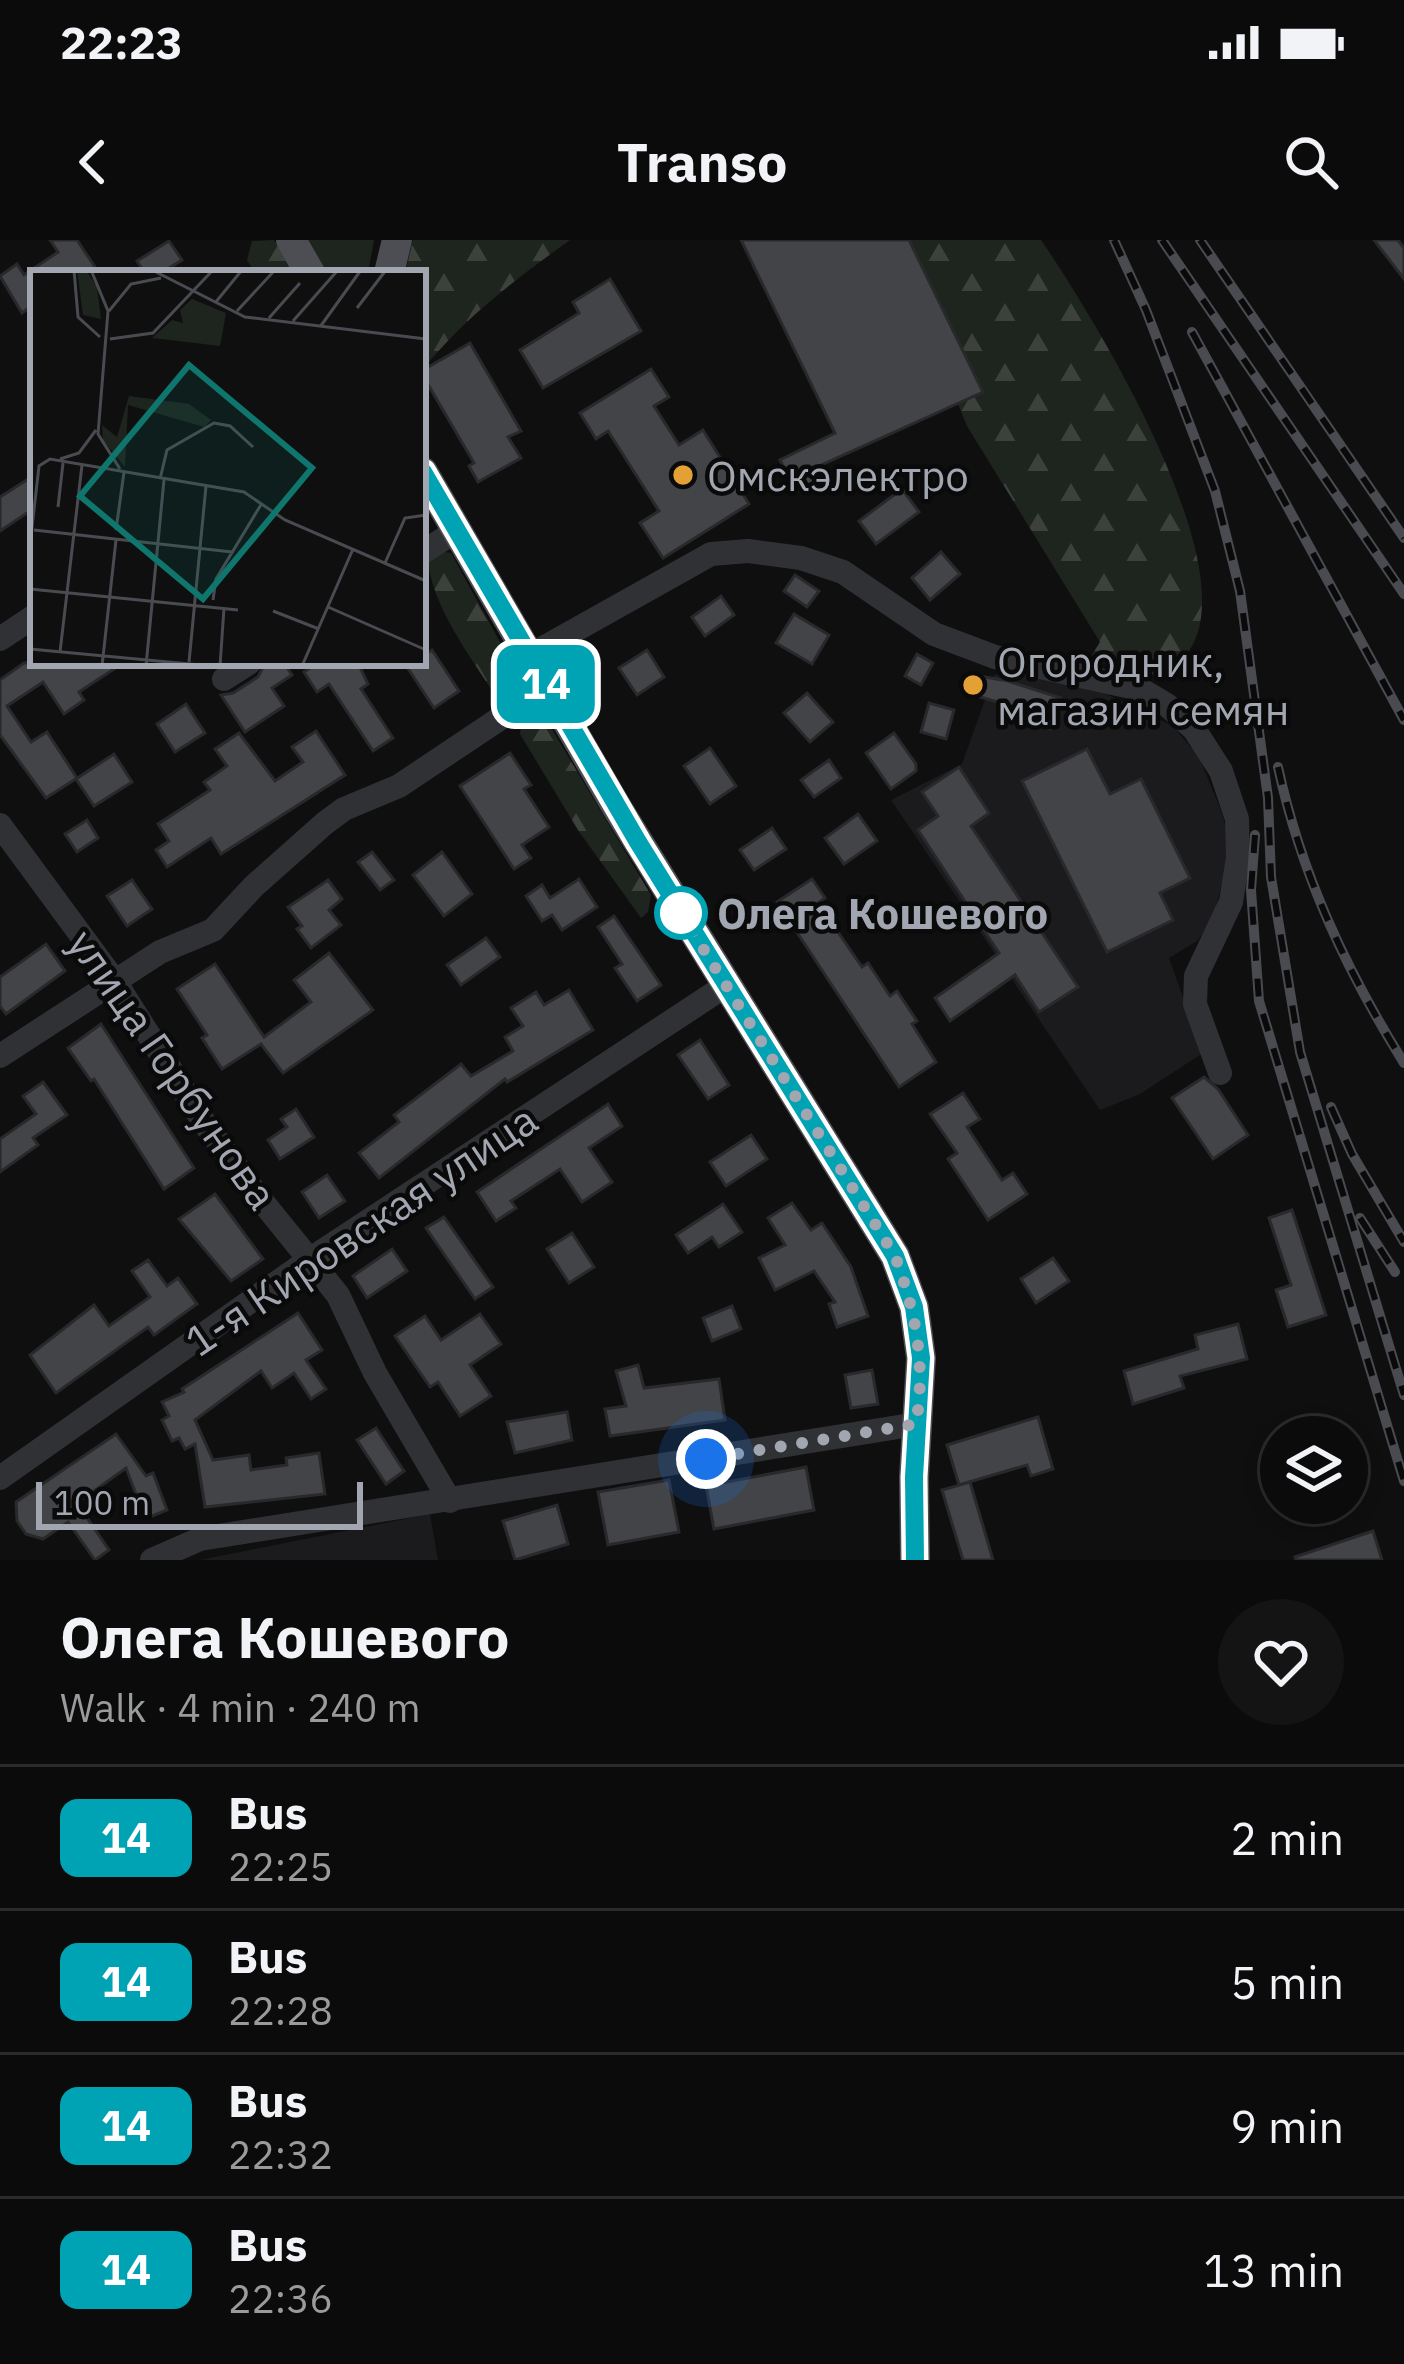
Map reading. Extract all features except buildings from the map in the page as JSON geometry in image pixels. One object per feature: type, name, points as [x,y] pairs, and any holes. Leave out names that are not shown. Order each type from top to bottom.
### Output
[{"type":"main road","points":[[291,240],[308,270]]},
{"type":"main road","points":[[390,270],[397,240]]},
{"type":"main road","points":[[426,477],[725,986],[895,1256],[914,1307],[921,1358],[915,1560]]},
{"type":"street","points":[[426,550],[456,531]]},
{"type":"street","points":[[529,656],[711,554],[748,551],[801,557],[843,572],[934,634],[995,657],[1139,689],[1168,705],[1194,729],[1221,771],[1237,820],[1238,858],[1231,902],[1196,976],[1195,1004],[1220,1073]]},
{"type":"street","points":[[0,639],[30,619]]},
{"type":"street","points":[[224,679],[244,666]]},
{"type":"street","points":[[0,1056],[160,952],[213,930],[254,886],[344,809],[399,786],[547,686]]},
{"type":"street","name":"улица Горбунова","points":[[3,835],[114,980],[206,1124],[353,1319],[375,1373],[450,1501]]},
{"type":"street","name":"1-я Кировская улица","points":[[0,1478],[309,1260],[725,986]]},
{"type":"street","points":[[152,1560],[200,1539],[916,1424]]},
{"type":"shaded area","points":[[1014,672],[1096,689],[1173,726],[1199,757],[1231,850],[1212,922],[1197,941],[1169,958],[1203,1053],[1140,1094],[1100,1110],[891,800],[962,764],[994,675]]},
{"type":"shaded area","points":[[430,1514],[438,1560],[200,1560]]},
{"type":"green space","points":[[274,240],[291,270],[253,270],[247,260],[252,241]]},
{"type":"green space","points":[[307,240],[374,240],[369,270],[323,270]]},
{"type":"green space","points":[[413,240],[570,240],[474,316],[426,365],[426,270],[406,270]]},
{"type":"green space","points":[[909,240],[1041,240],[1095,325],[1159,448],[1184,511],[1199,570],[1200,621],[1183,658],[1169,669],[1137,674],[1090,658],[1100,642],[967,426],[958,404],[983,391]]},
{"type":"green space","points":[[438,551],[451,553],[512,664],[512,686],[504,693],[495,695],[443,611],[428,558]]},
{"type":"green space","points":[[532,715],[547,721],[651,895],[648,912],[641,918],[578,830],[520,734],[521,725]]},
{"type":"railway","points":[[1114,240],[1215,491],[1240,591],[1268,798],[1271,877],[1300,1052],[1404,1395]]},
{"type":"railway","points":[[1162,240],[1404,594]]},
{"type":"railway","points":[[1200,240],[1404,538]]},
{"type":"railway","points":[[1192,332],[1404,720]]},
{"type":"railway","points":[[1278,767],[1299,845],[1328,920],[1404,1063]]},
{"type":"railway","points":[[1255,835],[1251,890],[1259,1001],[1404,1481]]},
{"type":"railway","points":[[1331,1107],[1352,1154],[1404,1242]]},
{"type":"railway","points":[[1360,1218],[1395,1272]]},
{"type":"bus line","name":"14","points":[[426,477],[638,842],[895,1256],[914,1307],[921,1358],[912,1534],[915,1560]]},
{"type":"place","name":"Омскэлектро","points":[[683,475]]},
{"type":"place","name":"Огородник, магазин семян","points":[[973,685]]},
{"type":"place","name":"Олега Кошевого","points":[[681,913]]},
{"type":"route","points":[[681,913],[895,1256],[914,1307],[921,1358],[916,1424],[706,1459]]}]
